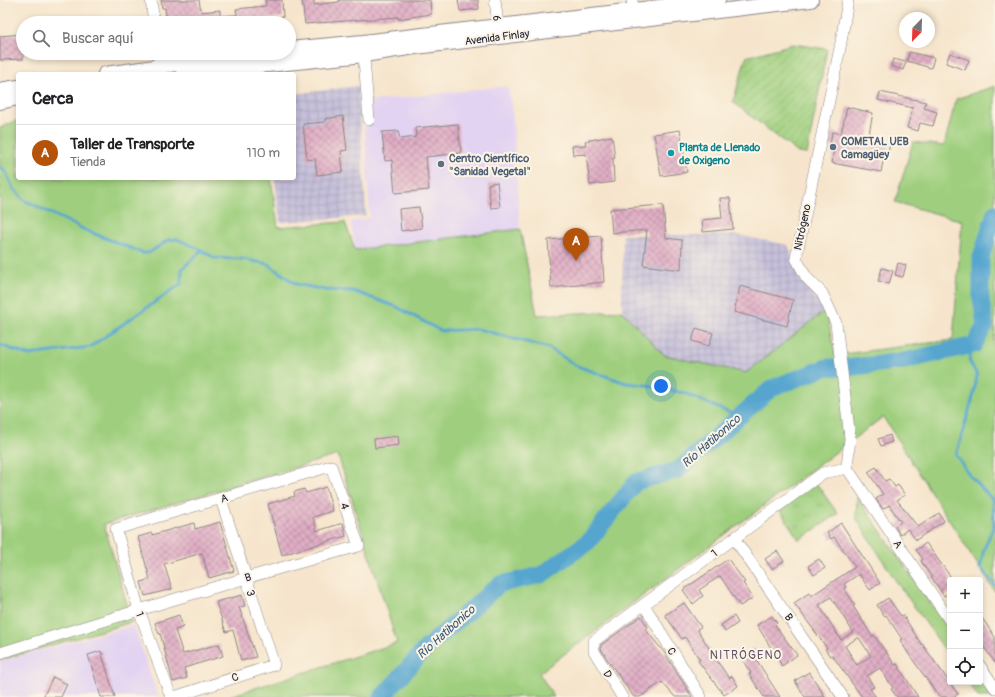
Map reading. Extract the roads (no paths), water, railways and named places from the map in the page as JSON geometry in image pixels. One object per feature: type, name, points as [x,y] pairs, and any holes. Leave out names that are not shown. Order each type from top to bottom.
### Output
[{"type":"main road","name":"Avenida Finlay","points":[[296,58],[499,31],[633,10],[718,0]]},
{"type":"main road","name":"Avenida Finlay","points":[[633,10],[811,0]]},
{"type":"main road","name":"Avenida Finlay","points":[[296,49],[363,48]]},
{"type":"main road","points":[[116,72],[160,64],[195,60]]},
{"type":"main road","name":"Avenida Finlay","points":[[197,72],[280,60]]},
{"type":"main road","points":[[0,90],[16,87]]},
{"type":"main road","points":[[0,102],[16,98]]},
{"type":"street","points":[[151,0],[153,16]]},
{"type":"street","name":"9","points":[[495,0],[499,31]]},
{"type":"street","name":"Nitrógeno","points":[[847,468],[850,438],[836,323],[822,293],[806,277],[796,258],[840,48],[848,0]]},
{"type":"street","points":[[363,48],[368,120]]},
{"type":"street","name":"A","points":[[116,529],[331,466]]},
{"type":"street","name":"4","points":[[331,466],[358,546]]},
{"type":"street","name":"1","points":[[594,651],[594,641],[823,473],[847,468]]},
{"type":"street","name":"A","points":[[847,468],[947,617]]},
{"type":"street","name":"3","points":[[221,499],[274,665]]},
{"type":"street","name":"1","points":[[116,529],[139,610],[171,697]]},
{"type":"street","name":"B","points":[[734,538],[843,697]]},
{"type":"street","name":"B","points":[[0,652],[245,577],[358,546]]},
{"type":"street","name":"C","points":[[644,605],[701,697]]},
{"type":"street","name":"D","points":[[594,651],[622,697]]},
{"type":"street","name":"C","points":[[174,697],[274,665]]},
{"type":"street","points":[[983,670],[995,688]]},
{"type":"waterway","points":[[0,167],[6,172],[13,188],[24,200],[85,230],[143,253],[149,253],[168,240],[177,239],[202,250],[214,258],[242,259],[268,264],[296,284],[325,290],[353,291],[397,307],[441,331],[478,329],[549,348],[577,366],[626,383],[646,385],[684,393],[739,417]]},
{"type":"waterway","name":"Río Hatibonico","points":[[382,697],[427,647],[500,584],[541,575],[588,542],[636,482],[678,470],[772,388],[827,367],[845,368],[904,361],[974,345],[985,326],[981,298],[981,257],[995,213]]},
{"type":"waterway","points":[[0,345],[28,355],[90,347],[181,284],[182,269],[202,250]]},
{"type":"waterway","points":[[974,345],[969,360],[977,375],[973,397],[956,455],[971,477],[993,500],[994,525],[984,549],[980,568],[995,585]]},
{"type":"place","name":"COMETAL UEB Camagüey","points":[[833,147]]},
{"type":"place","name":"Planta de Llenado de Oxigeno","points":[[671,153]]},
{"type":"place","name":"Centro Científico \"Sanidad Vegetal\"","points":[[441,164]]},
{"type":"place","name":"Taller de Transporte","points":[[576,261]]},
{"type":"district","name":"NITRÓGENO","points":[[746,655]]}]
